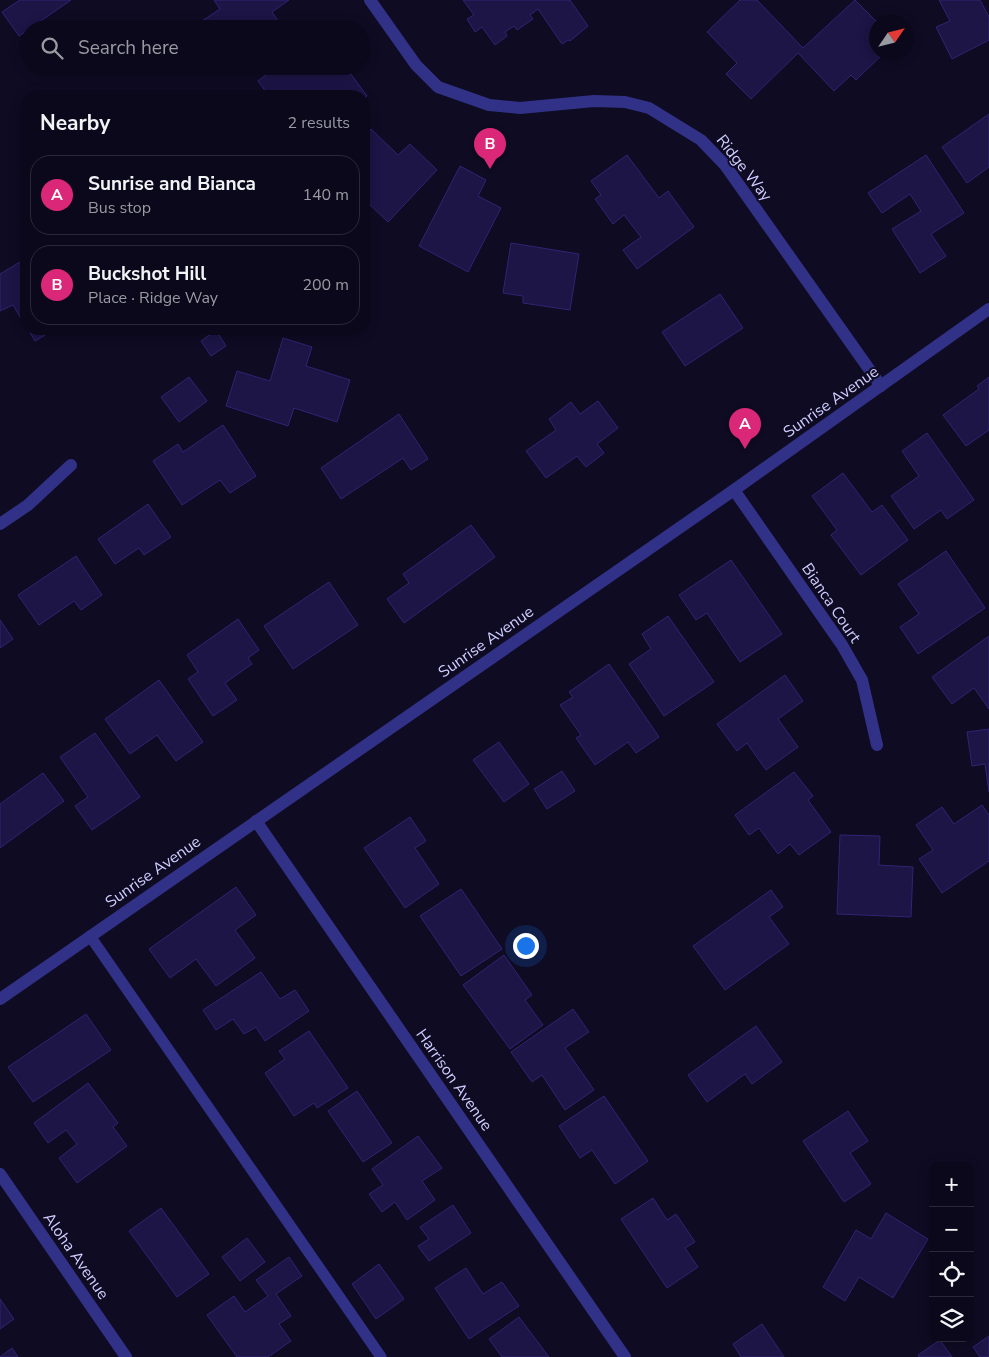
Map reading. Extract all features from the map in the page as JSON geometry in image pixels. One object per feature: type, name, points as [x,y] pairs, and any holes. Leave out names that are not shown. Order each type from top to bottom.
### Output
[{"type":"street","name":"Ridge Way","points":[[370,0],[416,65],[438,87],[489,105],[520,108],[594,101],[625,102],[650,108],[701,140],[725,165],[881,386]]},
{"type":"street","name":"Sunrise Avenue","points":[[0,999],[734,490],[989,308]]},
{"type":"street","points":[[0,524],[28,505],[71,465]]},
{"type":"street","name":"Bianca Court","points":[[734,490],[842,646],[862,680],[877,745]]},
{"type":"street","name":"Harrison Avenue","points":[[256,820],[625,1357]]},
{"type":"street","name":"Aloha Avenue","points":[[0,1174],[126,1357]]},
{"type":"lane","points":[[90,936],[381,1357]]},
{"type":"building","points":[[20,0],[71,0],[42,20],[20,20],[19,36],[2,12]]},
{"type":"building","points":[[214,0],[289,0],[272,12],[277,20],[204,20],[220,9]]},
{"type":"building","points":[[463,0],[570,0],[588,26],[570,41],[568,40],[562,44],[538,9],[530,15],[533,19],[517,30],[514,26],[505,32],[507,36],[495,45],[482,27],[475,32],[467,19],[474,15]]},
{"type":"building","points":[[740,0],[757,0],[803,48],[855,0],[870,15],[869,60],[877,60],[856,80],[851,75],[834,91],[798,53],[751,99],[726,74],[737,63],[707,32]]},
{"type":"building","points":[[939,0],[980,0],[989,17],[989,40],[952,59],[936,27],[950,21]]},
{"type":"building","points":[[266,75],[352,75],[363,90],[265,90],[258,81]]},
{"type":"building","points":[[989,114],[989,167],[967,183],[942,147]]},
{"type":"building","points":[[370,130],[398,155],[410,144],[437,170],[388,222],[370,205]]},
{"type":"building","points":[[627,155],[659,198],[668,191],[694,227],[637,269],[623,250],[641,237],[624,215],[613,224],[595,199],[601,195],[591,181]]},
{"type":"building","points":[[926,155],[964,213],[931,234],[946,256],[920,273],[892,229],[921,211],[910,194],[882,213],[868,193]]},
{"type":"building","points":[[460,166],[486,180],[478,196],[501,208],[468,272],[419,246]]},
{"type":"building","points":[[511,243],[579,254],[570,310],[523,303],[523,296],[503,293]]},
{"type":"building","points":[[20,262],[20,317],[13,305],[0,311],[0,274]]},
{"type":"building","points":[[720,294],[743,328],[685,366],[662,332]]},
{"type":"building","points":[[32,335],[45,335],[35,341]]},
{"type":"building","points":[[209,335],[219,335],[226,346],[211,356],[201,341]]},
{"type":"building","points":[[283,338],[312,347],[306,366],[350,380],[337,422],[294,408],[288,426],[226,406],[237,371],[270,381]]},
{"type":"building","points":[[189,377],[207,401],[179,422],[161,397]]},
{"type":"building","points":[[989,377],[989,430],[966,446],[943,415],[979,389],[977,386]]},
{"type":"building","points":[[598,401],[618,428],[597,444],[604,453],[586,467],[577,456],[546,478],[526,451],[556,430],[549,419],[571,402],[580,414]]},
{"type":"building","points":[[399,414],[428,459],[411,470],[403,458],[341,499],[321,468]]},
{"type":"building","points":[[223,425],[256,476],[230,493],[220,480],[182,505],[153,461],[178,444],[183,452]]},
{"type":"building","points":[[927,433],[974,500],[947,519],[941,510],[914,529],[891,496],[919,476],[902,451]]},
{"type":"building","points":[[843,473],[872,512],[882,505],[908,540],[861,575],[831,535],[837,530],[812,496]]},
{"type":"building","points":[[148,504],[171,537],[144,555],[139,548],[115,564],[98,539]]},
{"type":"building","points":[[471,525],[495,557],[404,623],[387,599],[409,583],[403,574]]},
{"type":"building","points":[[946,551],[985,608],[918,654],[900,627],[919,614],[898,584]]},
{"type":"building","points":[[76,556],[102,595],[81,610],[74,601],[39,625],[18,595]]},
{"type":"building","points":[[731,560],[782,634],[740,662],[707,613],[696,620],[679,595]]},
{"type":"building","points":[[329,582],[358,625],[293,669],[264,626]]},
{"type":"building","points":[[668,616],[714,682],[664,716],[629,664],[651,649],[642,634]]},
{"type":"building","points":[[238,619],[259,650],[248,658],[252,664],[225,683],[237,700],[213,716],[188,679],[198,672],[187,655]]},
{"type":"building","points":[[0,620],[13,639],[0,648]]},
{"type":"building","points":[[989,636],[989,709],[974,688],[952,704],[932,677]]},
{"type":"building","points":[[609,664],[659,737],[636,753],[628,742],[595,765],[576,738],[581,735],[560,705],[573,697],[569,692]]},
{"type":"building","points":[[785,675],[803,701],[778,719],[798,747],[766,770],[747,743],[737,751],[717,724]]},
{"type":"building","points":[[159,680],[203,742],[176,761],[157,735],[130,754],[105,719]]},
{"type":"building","points":[[989,729],[989,792],[985,764],[972,766],[967,732]]},
{"type":"building","points":[[95,733],[140,797],[92,830],[75,806],[88,797],[60,757]]},
{"type":"building","points":[[499,742],[529,784],[504,802],[473,760]]},
{"type":"building","points":[[562,771],[575,791],[547,809],[534,789]]},
{"type":"building","points":[[794,772],[813,796],[808,800],[831,832],[799,855],[790,844],[778,854],[759,828],[749,835],[735,815]]},
{"type":"building","points":[[43,773],[64,801],[0,848],[0,804]]},
{"type":"building","points":[[982,805],[989,815],[989,861],[942,893],[919,859],[933,850],[916,825],[942,807],[954,824]]},
{"type":"building","points":[[410,817],[426,841],[415,848],[439,884],[405,908],[364,848]]},
{"type":"building","points":[[840,835],[880,836],[879,865],[913,867],[911,917],[837,914]]},
{"type":"building","points":[[236,887],[256,915],[235,930],[255,958],[216,986],[196,959],[170,978],[149,949]]},
{"type":"building","points":[[461,889],[502,949],[461,976],[420,916]]},
{"type":"building","points":[[771,890],[783,907],[769,917],[789,944],[725,990],[693,946]]},
{"type":"building","points":[[504,955],[532,995],[525,1000],[543,1025],[510,1049],[463,985]]},
{"type":"building","points":[[261,972],[280,999],[295,990],[309,1011],[265,1041],[256,1027],[244,1034],[233,1019],[216,1030],[203,1010]]},
{"type":"building","points":[[573,1009],[589,1032],[565,1048],[594,1090],[565,1110],[542,1075],[532,1082],[511,1052]]},
{"type":"building","points":[[86,1014],[111,1050],[33,1102],[8,1067]]},
{"type":"building","points":[[756,1026],[782,1062],[752,1084],[745,1074],[707,1102],[688,1075]]},
{"type":"building","points":[[309,1031],[348,1088],[317,1108],[314,1103],[294,1116],[265,1073],[285,1059],[279,1051]]},
{"type":"building","points":[[88,1083],[118,1123],[113,1127],[127,1146],[77,1183],[59,1158],[77,1144],[66,1130],[48,1143],[34,1123]]},
{"type":"building","points":[[357,1091],[392,1143],[363,1162],[328,1111]]},
{"type":"building","points":[[604,1096],[648,1161],[615,1184],[592,1150],[580,1158],[559,1126]]},
{"type":"building","points":[[848,1111],[868,1141],[850,1153],[871,1184],[844,1202],[803,1141]]},
{"type":"building","points":[[418,1136],[442,1168],[422,1181],[435,1200],[407,1220],[395,1202],[382,1212],[369,1194],[383,1185],[372,1169]]},
{"type":"building","points":[[653,1198],[667,1220],[676,1214],[695,1242],[685,1248],[698,1267],[667,1288],[621,1219]]},
{"type":"building","points":[[453,1205],[471,1233],[429,1261],[418,1246],[429,1239],[420,1227]]},
{"type":"building","points":[[161,1208],[209,1274],[177,1297],[129,1231]]},
{"type":"building","points":[[886,1213],[928,1239],[893,1298],[859,1277],[845,1301],[823,1287],[856,1230],[871,1239]]},
{"type":"building","points":[[247,1238],[265,1262],[240,1281],[222,1257]]},
{"type":"building","points":[[289,1257],[302,1276],[276,1294],[291,1316],[279,1324],[291,1341],[268,1357],[237,1357],[207,1315],[234,1296],[245,1312],[268,1296],[256,1280]]},
{"type":"building","points":[[379,1264],[404,1299],[376,1319],[352,1284]]},
{"type":"building","points":[[466,1268],[483,1294],[502,1282],[519,1306],[469,1339],[435,1288]]},
{"type":"building","points":[[0,1299],[14,1319],[0,1329]]},
{"type":"building","points":[[519,1317],[549,1357],[502,1357],[489,1339]]},
{"type":"building","points":[[762,1324],[784,1357],[741,1357],[733,1344]]},
{"type":"building","points":[[989,1336],[989,1357],[980,1357],[973,1347]]},
{"type":"building","points":[[937,1342],[941,1342],[952,1357],[919,1357],[918,1355]]},
{"type":"building","points":[[12,1348],[18,1357],[0,1357]]},
{"type":"place","name":"Buckshot Hill","points":[[490,169]]},
{"type":"place","name":"Sunrise and Bianca","points":[[745,449]]}]
